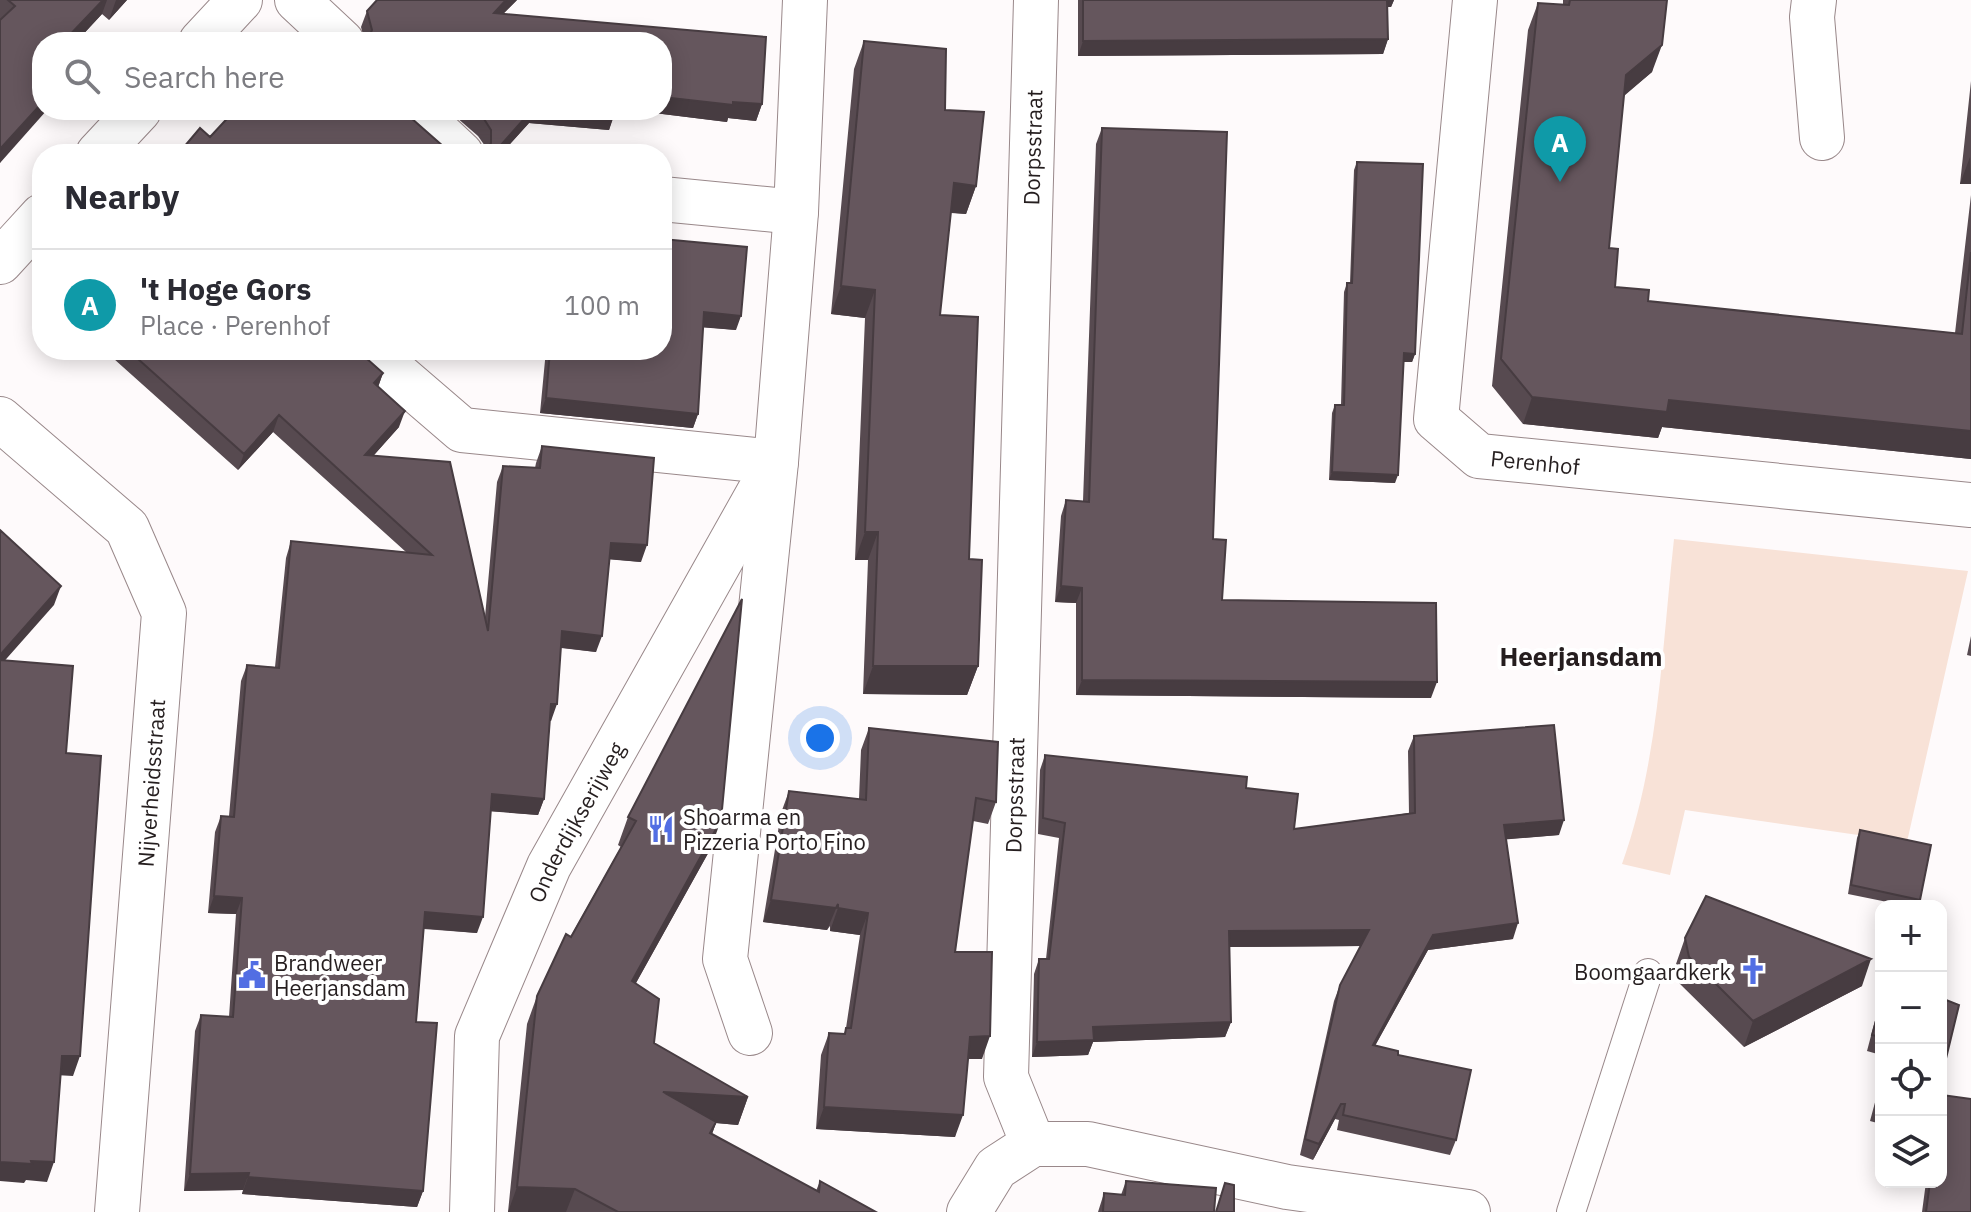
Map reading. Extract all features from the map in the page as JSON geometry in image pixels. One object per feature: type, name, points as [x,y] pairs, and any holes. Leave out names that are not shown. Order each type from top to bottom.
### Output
[{"type":"street","points":[[210,32],[240,0]]},
{"type":"street","points":[[297,0],[331,32]]},
{"type":"street","name":"Onderdijkserijweg","points":[[750,1033],[725,959],[776,462],[796,212],[805,0]]},
{"type":"street","name":"Dorpsstraat","points":[[1033,1144],[1006,1077],[1036,0]]},
{"type":"street","name":"Perenhof","points":[[1475,0],[1436,419],[1479,456],[1971,505]]},
{"type":"street","points":[[1814,0],[1812,17],[1822,138]]},
{"type":"street","points":[[425,120],[450,144]]},
{"type":"street","points":[[672,200],[796,212]]},
{"type":"street","points":[[0,262],[32,227]]},
{"type":"street","points":[[381,360],[462,430],[776,462]]},
{"type":"street","name":"Nijverheidsstraat","points":[[0,419],[127,528],[164,613],[117,1212]]},
{"type":"street","name":"Onderdijkserijweg","points":[[472,1212],[477,1036],[549,866],[776,462]]},
{"type":"street","points":[[969,1212],[996,1168],[1033,1144],[1088,1144],[1287,1187],[1468,1212]]},
{"type":"lane","points":[[1571,1212],[1648,973]]},
{"type":"shaded area","points":[[1674,539],[1968,571],[1907,842],[1685,810],[1670,875],[1622,864],[1652,745]]},
{"type":"building","points":[[8,0],[103,0],[73,32],[32,32],[32,114],[0,149],[0,20],[15,6]]},
{"type":"building","points":[[377,0],[506,0],[494,13],[766,37],[762,104],[733,102],[733,105],[672,98],[672,32],[371,32],[367,11]]},
{"type":"building","points":[[1083,0],[1387,0],[1388,39],[1083,41]]},
{"type":"building","points":[[1570,0],[1667,0],[1662,45],[1626,75],[1609,248],[1618,249],[1615,287],[1649,290],[1648,301],[1962,334],[1971,252],[1971,431],[1669,400],[1667,412],[1532,397],[1501,359],[1538,3],[1569,5]]},
{"type":"building","points":[[864,41],[946,49],[945,110],[984,112],[976,186],[954,183],[940,315],[978,317],[969,559],[982,560],[978,666],[873,666],[878,532],[865,532],[875,290],[841,286]]},
{"type":"building","points":[[226,120],[413,120],[441,144],[186,144],[200,128],[210,137]]},
{"type":"building","points":[[485,120],[523,120],[502,144],[490,144],[491,130]]},
{"type":"building","points":[[1102,128],[1227,132],[1213,539],[1226,540],[1222,600],[1436,603],[1437,682],[1082,680],[1082,588],[1061,586],[1066,500],[1089,502]]},
{"type":"building","points":[[1357,162],[1423,164],[1415,354],[1404,353],[1398,475],[1332,472],[1335,405],[1344,405],[1347,283],[1352,283]]},
{"type":"building","points":[[672,240],[747,247],[741,316],[704,312],[698,414],[546,398],[549,360],[672,360]]},
{"type":"building","points":[[139,360],[368,360],[383,373],[374,383],[405,411],[365,455],[450,462],[488,631],[503,466],[540,468],[542,446],[654,458],[647,545],[611,543],[602,636],[562,631],[557,704],[551,704],[544,799],[492,794],[483,917],[425,912],[416,1022],[437,1023],[423,1191],[248,1177],[249,1173],[190,1174],[201,1015],[233,1017],[242,898],[214,896],[221,816],[234,817],[247,665],[279,668],[291,541],[432,555],[279,415],[244,454]]},
{"type":"building","points":[[0,530],[61,586],[0,655]]},
{"type":"building","points":[[742,599],[721,820],[632,981],[659,999],[654,1043],[748,1097],[663,1092],[716,1122],[710,1133],[819,1192],[820,1181],[876,1212],[618,1212],[575,1189],[517,1187],[537,996],[566,934],[571,937],[636,821],[628,817]]},
{"type":"building","points":[[0,660],[73,666],[66,753],[101,756],[80,1056],[62,1056],[54,1162],[31,1161],[32,1164],[0,1162]]},
{"type":"building","points":[[1554,725],[1564,820],[1504,825],[1518,923],[1433,935],[1373,1045],[1398,1051],[1398,1055],[1471,1070],[1456,1140],[1343,1115],[1345,1104],[1341,1104],[1319,1144],[1305,1139],[1340,985],[1369,930],[1229,931],[1231,1022],[1093,1027],[1094,1040],[1037,1042],[1039,959],[1049,959],[1065,823],[1043,818],[1045,755],[1247,777],[1246,788],[1298,794],[1294,829],[1415,813],[1414,736]]},
{"type":"building","points":[[869,728],[998,742],[996,802],[976,798],[955,952],[992,952],[990,1036],[970,1037],[963,1115],[824,1107],[829,1033],[845,1034],[846,1028],[851,1028],[868,913],[838,908],[838,904],[836,908],[771,900],[789,791],[866,800]]},
{"type":"building","points":[[1860,830],[1931,845],[1920,900],[1851,885]]},
{"type":"building","points":[[1706,896],[1871,959],[1753,1021],[1689,957],[1685,938]]},
{"type":"building","points":[[1947,1000],[1959,1005],[1947,1054]]},
{"type":"building","points":[[1947,1096],[1971,1099],[1971,1212],[1926,1212],[1929,1188],[1947,1188]]},
{"type":"building","points":[[1126,1181],[1216,1188],[1214,1212],[1103,1212],[1104,1193],[1125,1195]]},
{"type":"building","points":[[1225,1183],[1234,1185],[1234,1212],[1216,1212]]},
{"type":"place","name":"'t Hoge Gors","points":[[1560,182]]},
{"type":"place","name":"Shoarma en Pizzeria Porto Fino","points":[[661,829]]},
{"type":"place","name":"Boomgaardkerk","points":[[1753,971]]},
{"type":"place","name":"Brandweer Heerjansdam","points":[[252,975]]},
{"type":"district","name":"Heerjansdam","points":[[1581,656]]}]
